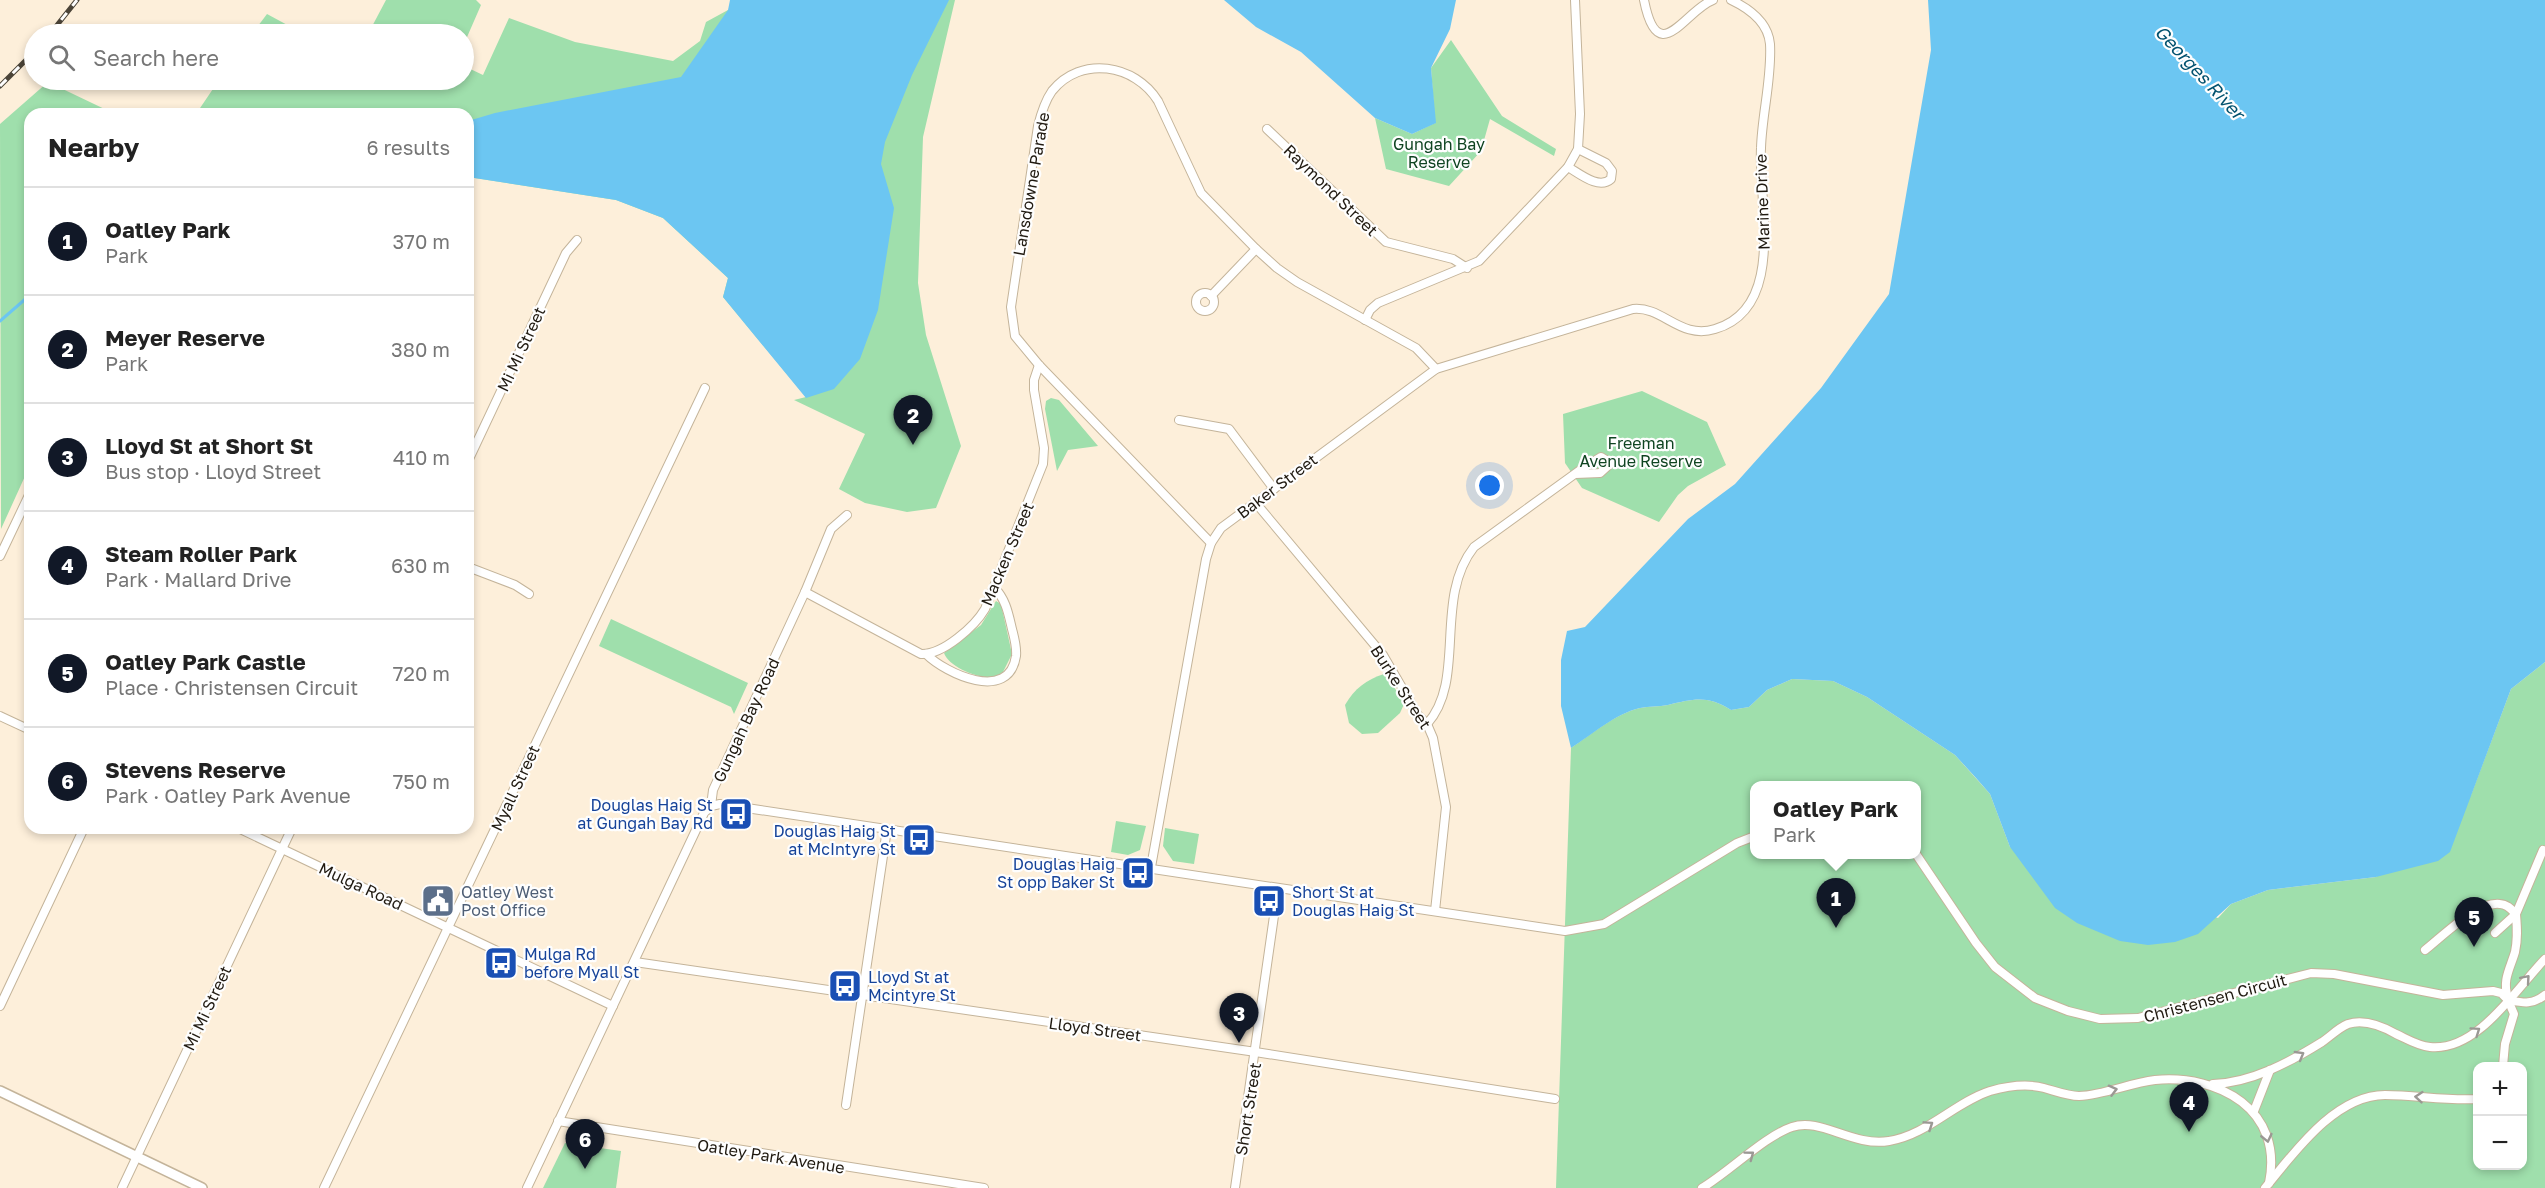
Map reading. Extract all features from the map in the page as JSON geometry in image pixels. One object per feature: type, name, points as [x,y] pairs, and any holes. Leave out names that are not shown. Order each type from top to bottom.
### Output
[{"type":"street","points":[[1365,320],[1370,310],[1378,303],[1467,268],[1486,255],[1568,167],[1578,149],[1580,98],[1575,0]]},
{"type":"street","points":[[1644,0],[1651,25],[1658,31],[1669,33],[1676,30],[1702,6],[1713,0]]},
{"type":"street","name":"Marine Drive","points":[[1647,309],[1686,329],[1698,332],[1716,329],[1735,319],[1743,311],[1760,278],[1765,241],[1760,150],[1770,44],[1767,29],[1762,22],[1731,0]]},
{"type":"street","name":"Lansdowne Parade","points":[[1211,543],[1039,365],[1015,336],[1011,307],[1038,126],[1051,93],[1075,74],[1095,68],[1118,69],[1145,84],[1158,101],[1202,193],[1256,249],[1292,279],[1416,348],[1436,369]]},
{"type":"street","name":"Raymond Street","points":[[1267,129],[1386,242],[1453,259],[1467,268]]},
{"type":"street","points":[[1568,167],[1599,184],[1611,179],[1612,171],[1609,165],[1578,149]]},
{"type":"street","name":"Mi Mi Street","points":[[474,448],[566,253],[577,240]]},
{"type":"street","points":[[1211,296],[1256,249]]},
{"type":"street","name":"Baker Street","points":[[1150,867],[1206,559],[1211,543],[1221,528],[1436,369],[1633,309],[1647,309]]},
{"type":"street","name":"Macken Street","points":[[926,654],[941,648],[971,628],[985,609],[1043,464],[1044,448],[1034,390],[1034,380],[1039,365]]},
{"type":"street","name":"Myall Street","points":[[324,1188],[705,388]]},
{"type":"street","points":[[1179,420],[1229,429],[1274,489]]},
{"type":"street","points":[[1427,724],[1437,714],[1443,694],[1453,591],[1464,559],[1474,547],[1575,474]]},
{"type":"street","name":"Burke Street","points":[[1255,502],[1387,660],[1418,715],[1427,724],[1433,738],[1446,807],[1435,911]]},
{"type":"street","points":[[0,556],[24,506]]},
{"type":"street","name":"Gungah Bay Road","points":[[527,1188],[704,813],[711,806],[713,790],[806,592],[831,529],[847,515]]},
{"type":"street","points":[[474,569],[515,585],[528,594]]},
{"type":"street","points":[[806,592],[915,652],[926,654],[940,665],[979,682],[999,680],[1006,676],[1014,663],[1016,652],[1005,600],[994,587]]},
{"type":"street","points":[[0,716],[24,727]]},
{"type":"street","points":[[711,806],[720,804],[1565,931],[1604,924],[1737,843],[1750,838]]},
{"type":"street","points":[[846,1105],[887,829]]},
{"type":"street","points":[[0,1006],[81,834]]},
{"type":"street","name":"Mulga Road","points":[[251,834],[613,1006]]},
{"type":"street","name":"Mi Mi Street","points":[[122,1188],[289,834]]},
{"type":"street","points":[[2495,933],[2516,914],[2543,850]]},
{"type":"street","name":"Christensen Circuit","points":[[1919,859],[1995,967],[2035,998],[2083,1016],[2112,1020],[2138,1018],[2311,973],[2334,974],[2443,995],[2493,991],[2508,999],[2526,1003],[2535,1002],[2545,995]]},
{"type":"street","name":"Short Street","points":[[1235,1188],[1278,888]]},
{"type":"street","points":[[2425,950],[2478,908],[2500,904],[2516,914]]},
{"type":"street","points":[[2503,1062],[2505,1044],[2514,1014],[2504,982],[2515,951],[2518,933],[2516,914]]},
{"type":"street","points":[[1702,1188],[1772,1137],[1796,1125],[1816,1126],[1858,1140],[1881,1142],[1911,1135],[1973,1097],[2007,1087],[2029,1085],[2081,1096],[2145,1081],[2170,1080],[2205,1084],[2229,1082],[2270,1070],[2322,1042],[2342,1027],[2356,1022],[2380,1027],[2427,1047],[2449,1046],[2461,1042],[2485,1025],[2545,959]]},
{"type":"street","name":"Lloyd Street","points":[[635,962],[1256,1052],[1555,1099]]},
{"type":"street","points":[[2254,1111],[2270,1070]]},
{"type":"street","points":[[2205,1084],[2234,1096],[2254,1111],[2267,1136],[2272,1172],[2267,1185]]},
{"type":"street","points":[[0,1091],[202,1188]]},
{"type":"street","points":[[2267,1185],[2332,1116],[2353,1102],[2382,1095],[2473,1099]]},
{"type":"street","name":"Oatley Park Avenue","points":[[558,1121],[927,1184],[984,1188]]},
{"type":"green space","points":[[386,0],[476,0],[481,5],[473,24],[373,24]]},
{"type":"green space","points":[[904,0],[955,0],[923,137],[918,283],[926,335],[961,446],[936,508],[907,512],[865,503],[839,489],[865,434],[794,400],[806,397],[723,297],[728,278],[663,218],[616,200],[474,178],[474,108],[200,108],[212,90],[474,90],[474,71],[483,75],[509,18],[575,42],[673,61],[700,41],[706,22],[728,10]]},
{"type":"green space","points":[[267,14],[286,24],[260,24]]},
{"type":"green space","name":"Gungah Bay Reserve","points":[[1451,40],[1502,116],[1556,149],[1554,156],[1490,119],[1481,151],[1449,186],[1386,169],[1375,118],[1412,134],[1435,123],[1431,68]]},
{"type":"green space","points":[[39,90],[65,90],[102,108],[24,108],[24,478],[1,529],[0,124]]},
{"type":"green space","name":"Freeman Avenue Reserve","points":[[1642,391],[1707,422],[1726,465],[1688,486],[1678,495],[1659,522],[1582,488],[1565,463],[1563,414]]},
{"type":"green space","points":[[1051,398],[1059,400],[1098,446],[1068,450],[1057,471],[1045,409],[1046,401]]},
{"type":"green space","points":[[996,601],[1001,604],[1012,654],[1000,674],[992,677],[977,676],[957,667],[944,653],[981,625]]},
{"type":"green space","points":[[611,619],[748,683],[734,714],[731,707],[599,646]]},
{"type":"green space","points":[[2545,662],[2545,1188],[1556,1188],[1571,748],[1604,725],[1631,711],[1700,700],[1715,702],[1731,710],[1749,707],[1767,690],[1792,679],[1833,681],[1867,697],[1955,755],[1990,794],[2010,847],[2218,918],[2231,904],[2268,890],[2376,877],[2471,795],[2511,689]]},
{"type":"green space","points":[[1384,674],[1405,702],[1400,713],[1378,733],[1362,734],[1349,723],[1345,705],[1362,685]]},
{"type":"green space","points":[[1116,821],[1146,826],[1140,850],[1128,855],[1111,852]]},
{"type":"green space","points":[[1165,828],[1199,834],[1194,864],[1173,861],[1163,846]]},
{"type":"green space","points":[[565,1143],[621,1151],[616,1188],[543,1188]]},
{"type":"water","points":[[730,0],[949,0],[912,75],[885,142],[881,164],[894,208],[878,310],[860,359],[834,389],[806,398],[723,297],[728,278],[663,218],[616,200],[474,178],[474,119],[495,113],[681,77],[728,10]]},
{"type":"water","points":[[1224,0],[1456,0],[1450,29],[1431,68],[1436,123],[1412,134],[1375,118],[1301,52],[1256,27]]},
{"type":"water","name":"Georges River","points":[[1928,0],[2545,0],[2545,662],[2511,689],[2450,852],[2438,861],[2376,877],[2268,890],[2231,904],[2198,934],[2175,942],[2148,945],[2120,941],[2077,923],[2055,908],[2010,847],[1990,794],[1955,755],[1867,697],[1833,681],[1792,679],[1767,690],[1749,707],[1731,710],[1707,700],[1640,708],[1613,720],[1571,748],[1561,706],[1561,660],[1567,631],[1585,627],[1688,519],[1735,484],[1821,388],[1889,294],[1931,50]]},
{"type":"waterway","points":[[0,321],[24,300]]},
{"type":"railway","points":[[58,24],[77,0]]},
{"type":"railway","points":[[0,86],[24,62]]},
{"type":"place","name":"Meyer Reserve","points":[[913,445]]},
{"type":"place","name":"Douglas Haig St at Gungah Bay Rd","points":[[736,814]]},
{"type":"place","name":"Douglas Haig St at McIntyre St","points":[[919,840]]},
{"type":"place","name":"Douglas Haig St opp Baker St","points":[[1138,873]]},
{"type":"place","name":"Oatley West Post Office","points":[[438,901]]},
{"type":"place","name":"Short St at Douglas Haig St","points":[[1269,901]]},
{"type":"place","name":"Oatley Park","points":[[1836,928]]},
{"type":"place","name":"Oatley Park Castle","points":[[2474,947]]},
{"type":"place","name":"Mulga Rd before Myall St","points":[[501,963]]},
{"type":"place","name":"Lloyd St at Mcintyre St","points":[[845,986]]},
{"type":"place","name":"Lloyd St at Short St","points":[[1239,1043]]},
{"type":"place","name":"Steam Roller Park","points":[[2189,1132]]},
{"type":"place","name":"Stevens Reserve","points":[[585,1169]]}]
